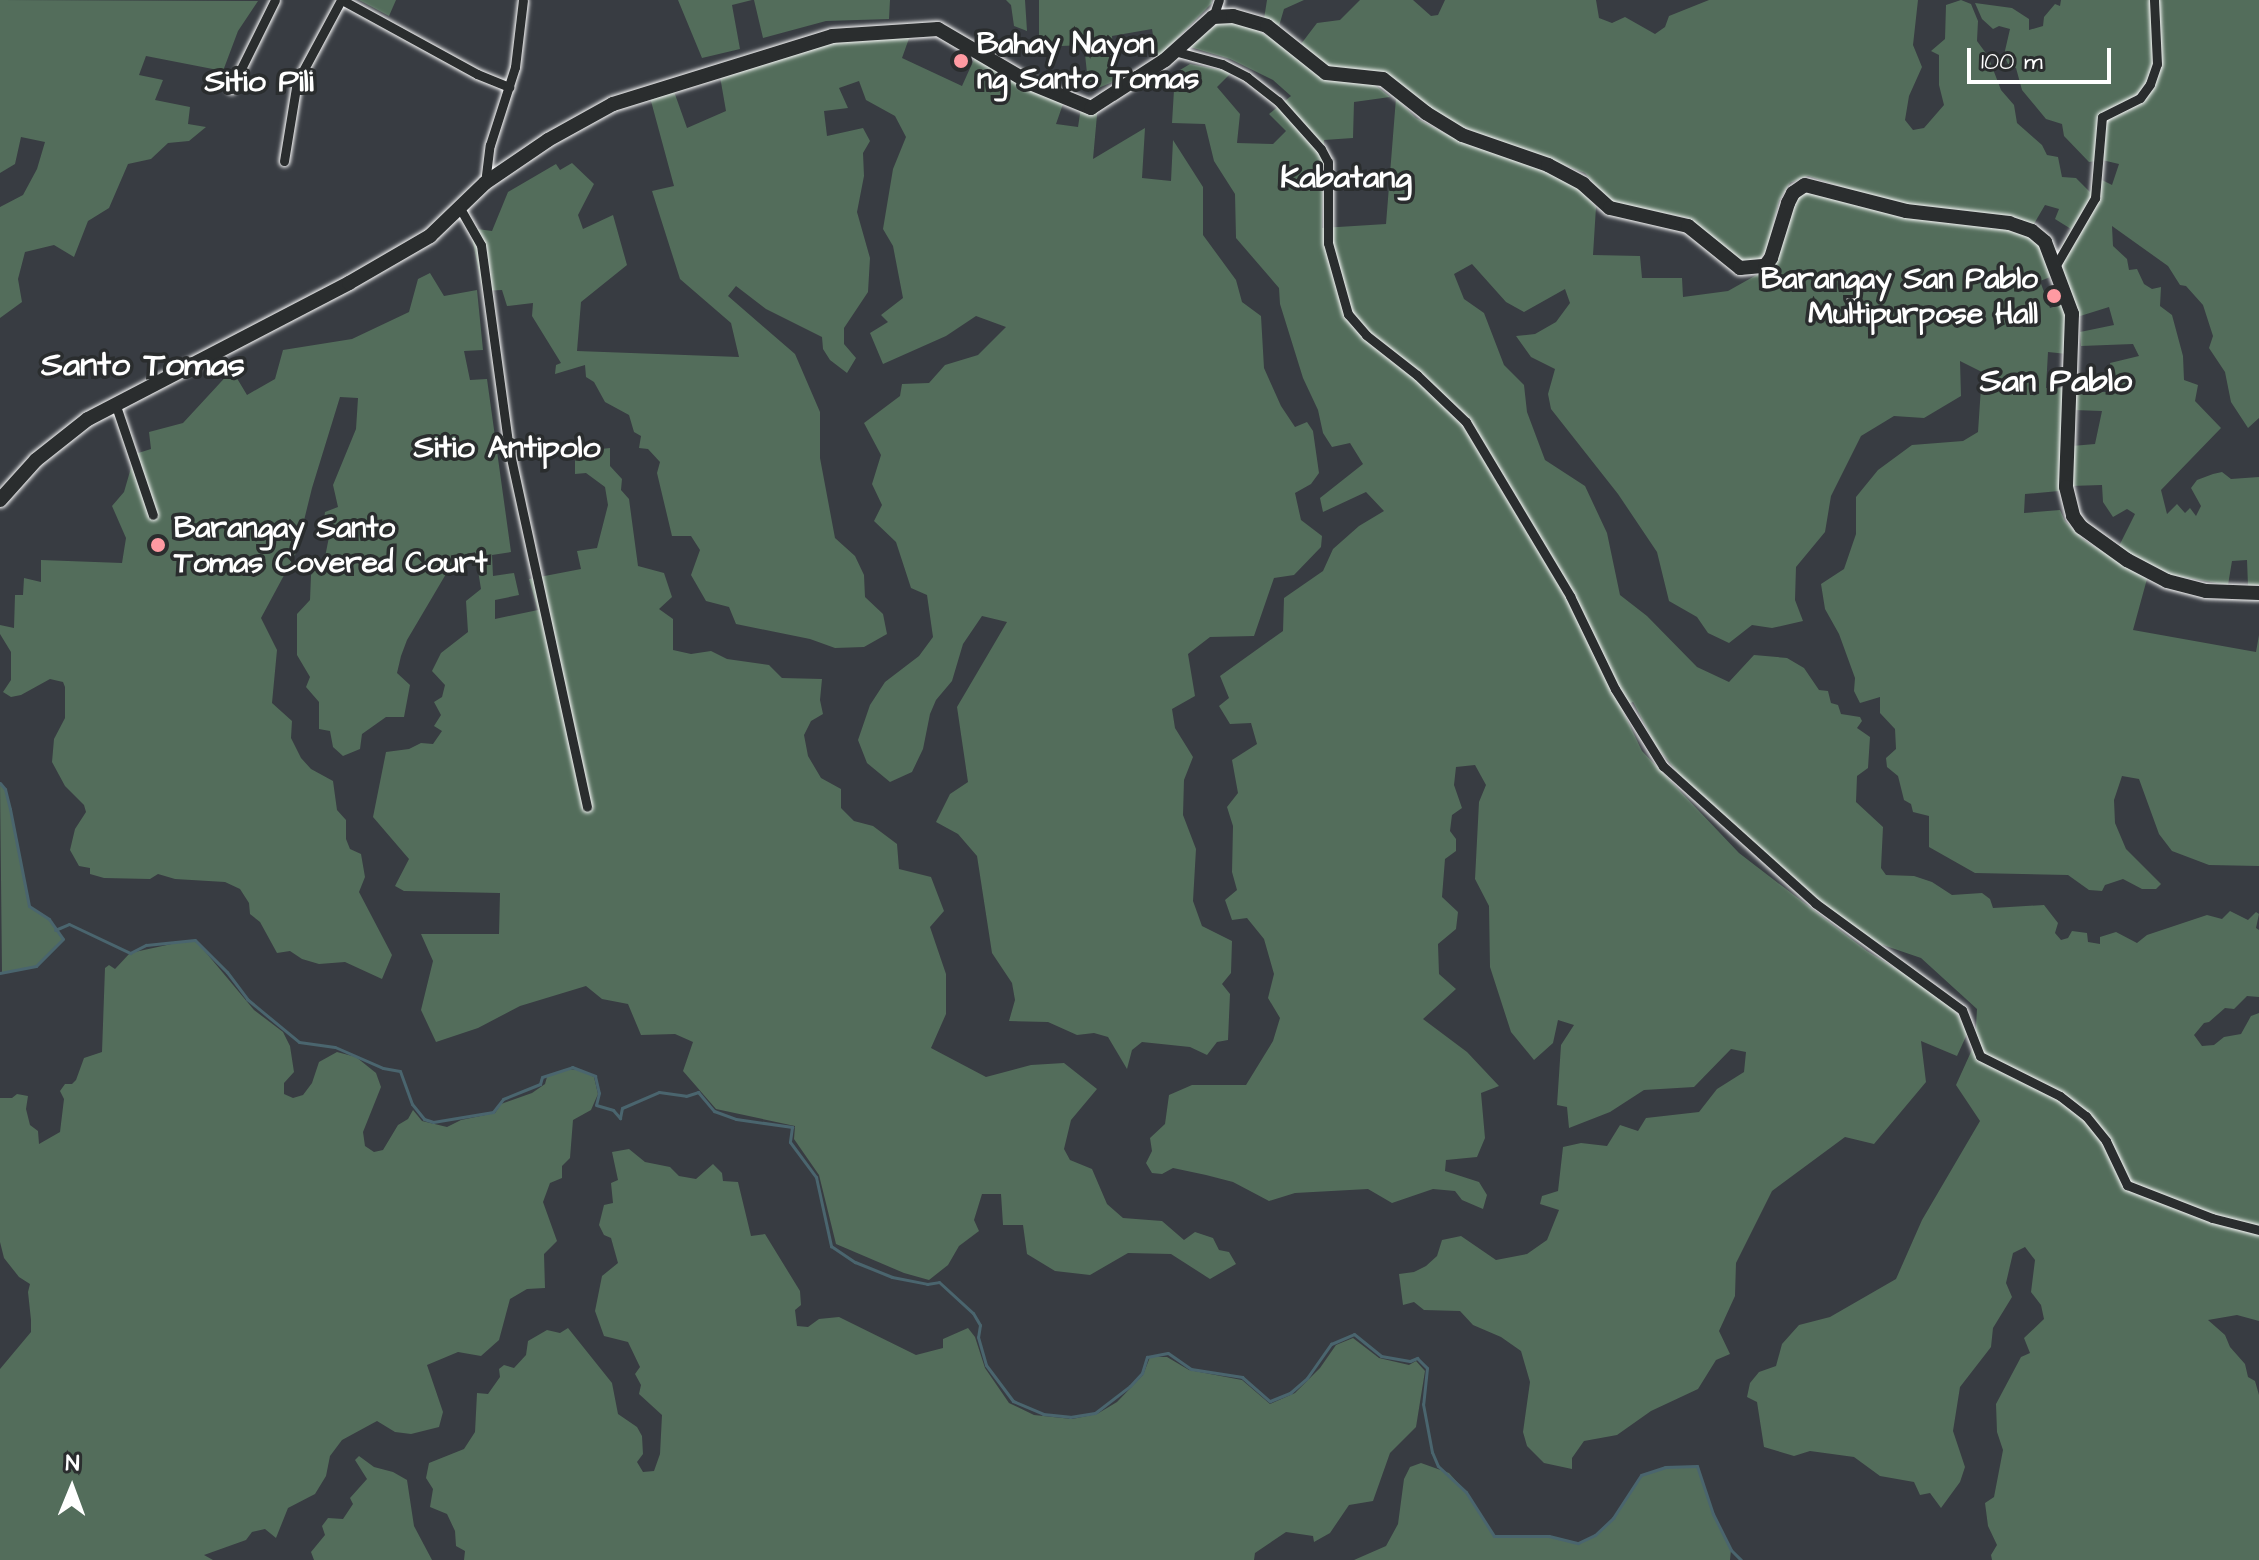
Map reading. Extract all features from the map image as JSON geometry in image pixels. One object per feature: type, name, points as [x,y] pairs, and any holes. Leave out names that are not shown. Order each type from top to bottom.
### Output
[{"type":"street","points":[[231,89],[275,0]]},
{"type":"street","points":[[284,161],[297,82],[341,0],[477,74],[510,87]]},
{"type":"street","points":[[485,183],[490,145],[510,87],[523,0]]},
{"type":"street","points":[[0,500],[53,445],[115,403],[349,283],[430,236],[461,210],[485,183],[548,140],[613,104],[832,36],[938,29],[1030,83],[1091,108],[1174,51],[1213,17],[1219,0]]},
{"type":"street","points":[[2056,265],[2095,198],[2102,117],[2140,98],[2154,75],[2157,64],[2154,0]]},
{"type":"street","points":[[1213,17],[1252,19],[1267,26],[1326,73],[1383,79],[1426,113],[1462,135],[1548,165],[1583,184],[1610,208],[1688,226],[1740,268],[1765,266],[1771,258],[1788,203],[1793,193],[1805,185],[1936,217],[2022,226],[2045,242],[2072,314],[2066,487],[2073,516],[2081,527],[2127,560],[2167,581],[2206,591],[2259,593]]},
{"type":"street","points":[[1174,51],[1222,64],[1247,77],[1278,101],[1321,149],[1328,162],[1328,243],[1348,314],[1366,335],[1417,375],[1466,422],[1570,596],[1615,689],[1663,766],[1815,903],[1878,953],[1952,1002],[1966,1016],[1980,1056],[2060,1096],[2086,1116],[2106,1141],[2127,1185],[2212,1218],[2259,1230]]},
{"type":"street","points":[[461,210],[481,245],[509,449],[587,807]]},
{"type":"street","points":[[115,403],[153,515]]},
{"type":"green space","points":[[0,0],[258,1],[238,31],[223,71],[146,56],[139,75],[163,80],[155,100],[190,107],[188,124],[206,127],[189,141],[168,143],[151,159],[128,164],[109,208],[88,221],[74,257],[54,245],[25,252],[18,279],[22,302],[0,318],[0,207],[23,195],[37,169],[45,142],[21,137],[15,164],[0,173]]},
{"type":"green space","points":[[359,0],[396,0],[389,16]]},
{"type":"green space","points":[[678,0],[752,0],[732,5],[740,49],[702,58]]},
{"type":"green space","points":[[754,0],[890,0],[889,19],[826,21],[763,38]]},
{"type":"green space","points":[[1006,0],[1025,0],[1027,31],[1014,26],[1011,5]]},
{"type":"green space","points":[[1039,0],[1212,0],[1212,3],[1157,59],[1152,29],[1112,36],[1115,81],[1089,92],[1084,45],[1039,47]]},
{"type":"green space","points":[[1267,0],[1304,0],[1284,9],[1279,26],[1264,19]]},
{"type":"green space","points":[[1360,0],[1413,0],[1431,16],[1438,15],[1445,0],[1596,0],[1599,18],[1612,23],[1625,17],[1655,34],[1665,27],[1669,16],[1709,0],[1918,0],[1913,45],[1922,67],[1909,96],[1905,120],[1913,130],[1924,128],[1944,105],[1939,85],[1939,55],[1931,51],[1945,39],[1946,5],[1961,0],[1971,4],[1978,21],[1977,41],[1988,56],[2001,90],[2014,105],[2017,123],[2042,145],[2047,155],[2058,157],[2062,177],[2076,178],[2090,192],[2096,177],[2112,185],[2119,164],[2102,160],[2089,162],[2064,136],[2062,124],[2046,119],[2022,90],[2016,68],[2008,64],[2004,55],[2010,29],[1999,26],[1993,29],[1982,19],[1975,3],[2012,8],[2029,19],[2029,30],[2043,26],[2044,17],[2055,4],[2060,6],[2061,0],[2259,0],[2259,418],[2248,428],[2231,402],[2225,372],[2209,348],[2213,336],[2203,305],[2186,286],[2180,285],[2168,266],[2112,226],[2113,246],[2127,259],[2129,270],[2137,269],[2144,284],[2152,289],[2161,287],[2160,306],[2172,315],[2183,356],[2184,380],[2198,385],[2195,401],[2221,428],[2161,490],[2167,514],[2177,504],[2185,513],[2190,508],[2196,516],[2201,506],[2191,488],[2197,480],[2222,472],[2231,479],[2259,477],[2259,585],[2248,586],[2247,560],[2232,561],[2228,585],[2171,575],[2118,548],[2135,514],[2127,509],[2113,517],[2103,502],[2102,485],[2070,486],[2072,446],[2095,444],[2102,411],[2074,410],[2076,392],[2107,392],[2107,381],[2112,380],[2110,363],[2139,356],[2133,344],[2081,346],[2080,332],[2114,325],[2109,307],[2077,317],[2057,255],[2071,229],[2055,219],[2059,209],[2045,205],[2031,229],[1900,206],[1808,176],[1790,183],[1779,201],[1768,248],[1761,258],[1746,265],[1688,218],[1609,202],[1585,173],[1446,121],[1381,73],[1327,67],[1301,44],[1317,23],[1340,20]]},
{"type":"green space","points":[[1220,21],[1250,26],[1283,45],[1321,77],[1375,85],[1390,97],[1354,102],[1353,138],[1324,140],[1322,228],[1386,224],[1396,98],[1416,118],[1450,136],[1543,167],[1573,183],[1596,207],[1593,255],[1640,256],[1642,278],[1682,278],[1683,297],[1728,291],[1760,273],[1791,206],[1803,192],[1849,199],[1899,217],[2014,229],[2037,242],[2053,276],[2040,281],[2050,308],[2063,304],[2068,314],[2067,354],[2048,352],[2046,388],[2064,388],[2059,491],[2025,494],[2024,513],[2060,510],[2065,521],[2084,540],[2147,579],[2133,630],[2256,652],[2259,635],[2259,866],[2209,865],[2172,851],[2159,834],[2139,779],[2122,776],[2114,800],[2115,823],[2126,849],[2161,884],[2156,889],[2142,889],[2123,879],[2105,885],[2102,891],[2089,890],[2068,875],[1975,873],[1929,847],[1929,816],[1913,812],[1911,804],[1904,800],[1898,776],[1887,767],[1886,758],[1896,749],[1895,729],[1880,713],[1880,697],[1860,703],[1854,691],[1855,678],[1839,634],[1825,609],[1821,584],[1844,569],[1856,534],[1856,497],[1878,470],[1912,445],[1963,441],[1978,432],[1982,372],[1960,361],[1961,396],[1924,418],[1894,416],[1861,436],[1831,496],[1825,532],[1796,567],[1795,600],[1803,621],[1772,628],[1752,625],[1729,643],[1708,633],[1697,617],[1669,601],[1657,552],[1618,494],[1551,409],[1548,394],[1555,369],[1531,357],[1516,336],[1535,334],[1556,322],[1570,303],[1565,289],[1524,312],[1506,302],[1472,264],[1454,274],[1464,299],[1484,313],[1504,365],[1524,385],[1527,412],[1545,460],[1585,486],[1607,533],[1620,595],[1647,616],[1697,667],[1729,682],[1754,655],[1787,658],[1804,668],[1819,690],[1828,691],[1831,703],[1838,705],[1841,714],[1860,717],[1862,721],[1857,728],[1870,737],[1868,768],[1857,776],[1856,802],[1883,827],[1881,868],[1886,875],[1914,876],[1932,882],[1952,895],[1982,893],[1990,899],[1993,908],[2044,905],[2058,923],[2055,933],[2061,940],[2068,938],[2072,931],[2087,933],[2088,942],[2100,944],[2100,937],[2116,932],[2137,943],[2147,935],[2207,915],[2222,919],[2230,911],[2248,920],[2256,912],[2259,914],[2256,928],[2259,930],[2259,997],[2247,996],[2234,1009],[2225,1008],[2204,1023],[2194,1035],[2202,1046],[2214,1045],[2224,1037],[2241,1034],[2251,1016],[2259,1013],[2259,1321],[2237,1315],[2208,1320],[2225,1335],[2230,1347],[2245,1364],[2248,1377],[2255,1381],[2259,1395],[2259,1560],[1992,1560],[1991,1555],[1997,1545],[1988,1526],[1985,1503],[1994,1497],[2003,1450],[1997,1432],[1996,1404],[2021,1357],[2030,1353],[2024,1338],[2044,1319],[2041,1305],[2031,1292],[2035,1260],[2025,1247],[2013,1253],[2006,1283],[2012,1297],[1993,1328],[1991,1347],[1960,1387],[1953,1431],[1965,1467],[1960,1482],[1941,1508],[1930,1493],[1920,1495],[1914,1482],[1880,1476],[1854,1457],[1810,1451],[1794,1456],[1764,1447],[1757,1402],[1747,1397],[1750,1383],[1759,1372],[1776,1366],[1782,1344],[1799,1325],[1830,1317],[1896,1279],[1922,1220],[1980,1121],[1956,1085],[1975,1043],[1977,1009],[1921,958],[1880,944],[1801,892],[1710,812],[1656,746],[1633,702],[1621,707],[1642,751],[1739,853],[1867,951],[1949,1001],[1968,1032],[1957,1056],[1921,1041],[1926,1082],[1874,1144],[1845,1137],[1772,1191],[1736,1263],[1735,1296],[1719,1331],[1730,1354],[1716,1360],[1698,1389],[1651,1411],[1617,1435],[1584,1441],[1572,1458],[1572,1469],[1544,1463],[1527,1446],[1523,1432],[1530,1382],[1521,1351],[1501,1337],[1473,1325],[1460,1311],[1424,1310],[1414,1302],[1403,1305],[1399,1274],[1426,1266],[1437,1256],[1442,1240],[1461,1236],[1496,1260],[1527,1254],[1547,1240],[1559,1210],[1540,1204],[1542,1196],[1558,1191],[1563,1147],[1581,1143],[1607,1146],[1620,1125],[1638,1131],[1646,1118],[1699,1112],[1717,1089],[1744,1072],[1746,1052],[1731,1049],[1694,1087],[1644,1090],[1610,1112],[1569,1128],[1567,1107],[1557,1105],[1561,1045],[1574,1025],[1558,1020],[1553,1043],[1534,1060],[1511,1032],[1490,967],[1489,906],[1475,879],[1479,802],[1486,785],[1475,765],[1456,767],[1454,785],[1462,808],[1452,815],[1450,831],[1456,839],[1456,851],[1445,859],[1442,897],[1458,912],[1456,929],[1438,944],[1439,974],[1456,989],[1423,1019],[1467,1052],[1499,1086],[1481,1093],[1485,1138],[1477,1157],[1446,1160],[1445,1171],[1479,1182],[1487,1195],[1483,1209],[1462,1200],[1455,1191],[1433,1189],[1392,1203],[1368,1189],[1295,1193],[1269,1201],[1233,1182],[1206,1175],[1173,1168],[1162,1174],[1152,1173],[1146,1163],[1152,1151],[1150,1138],[1165,1124],[1169,1095],[1192,1085],[1246,1085],[1273,1041],[1280,1018],[1268,998],[1274,974],[1264,939],[1247,918],[1232,920],[1225,900],[1237,890],[1232,872],[1233,826],[1227,807],[1238,793],[1232,760],[1257,744],[1251,723],[1230,724],[1219,706],[1229,698],[1220,676],[1283,631],[1284,598],[1323,571],[1333,549],[1359,526],[1384,511],[1366,492],[1323,512],[1320,498],[1363,464],[1350,443],[1332,447],[1323,433],[1318,410],[1303,378],[1280,304],[1279,288],[1236,238],[1235,194],[1214,161],[1205,124],[1172,123],[1175,73],[1190,64],[1232,72],[1217,87],[1240,114],[1237,143],[1273,144],[1286,131],[1269,114],[1291,96],[1273,80],[1230,59],[1190,47]]},
{"type":"green space","points":[[912,30],[902,58],[962,86],[976,55],[1063,104],[1056,124],[1078,127],[1081,107],[1098,104],[1093,159],[1145,128],[1142,178],[1171,181],[1173,140],[1203,187],[1203,235],[1236,280],[1242,302],[1261,316],[1264,368],[1281,406],[1295,427],[1307,422],[1313,431],[1319,473],[1311,484],[1295,493],[1301,520],[1322,536],[1321,547],[1294,575],[1274,578],[1254,636],[1210,637],[1188,654],[1195,696],[1172,709],[1175,728],[1193,757],[1184,780],[1183,815],[1196,849],[1193,901],[1202,926],[1232,941],[1231,973],[1222,984],[1230,994],[1228,1040],[1217,1042],[1207,1055],[1190,1047],[1142,1042],[1132,1050],[1127,1069],[1108,1037],[1094,1033],[1077,1035],[1048,1022],[1009,1021],[1015,1000],[1012,983],[992,953],[977,856],[958,834],[936,822],[950,794],[968,782],[957,707],[1007,622],[982,616],[963,644],[952,681],[936,700],[930,714],[923,749],[912,772],[890,782],[867,763],[858,740],[870,705],[885,682],[919,656],[933,637],[927,595],[911,588],[896,542],[874,521],[882,505],[872,484],[881,455],[864,423],[900,396],[902,384],[929,383],[945,365],[978,355],[1006,327],[976,316],[946,336],[883,364],[870,333],[888,322],[881,315],[903,298],[893,246],[883,229],[893,169],[906,137],[895,116],[866,100],[859,81],[839,88],[848,108],[824,111],[827,136],[863,128],[870,141],[863,153],[864,176],[857,212],[870,258],[868,292],[844,328],[844,344],[856,358],[847,373],[830,360],[823,349],[822,337],[766,309],[736,286],[728,296],[795,354],[820,412],[820,458],[835,538],[855,556],[864,575],[865,597],[883,614],[887,634],[864,647],[835,648],[810,639],[736,624],[729,607],[706,601],[691,575],[700,550],[691,536],[672,536],[657,473],[660,462],[648,449],[639,448],[641,436],[634,432],[629,415],[605,402],[594,382],[586,377],[585,365],[555,374],[556,365],[561,363],[532,316],[533,303],[507,306],[502,290],[483,291],[470,228],[492,231],[508,192],[556,164],[560,170],[572,163],[594,184],[578,215],[583,229],[613,215],[627,265],[581,302],[577,351],[739,357],[731,323],[680,279],[652,191],[674,186],[648,90],[671,83],[687,128],[726,111],[718,65],[779,45],[837,33]]},
{"type":"green space","points":[[430,273],[444,296],[477,290],[483,350],[464,351],[470,380],[487,379],[511,552],[492,555],[493,576],[514,573],[519,595],[495,600],[495,619],[538,610],[529,579],[581,569],[577,551],[597,548],[608,505],[605,487],[586,473],[575,474],[575,452],[610,448],[610,466],[622,479],[621,490],[629,499],[638,566],[664,573],[672,597],[659,609],[673,619],[673,650],[691,654],[711,651],[727,659],[769,665],[782,678],[822,679],[820,700],[823,714],[811,721],[804,735],[808,756],[821,778],[841,789],[841,808],[854,821],[873,826],[897,844],[899,869],[931,877],[944,911],[930,927],[946,974],[946,1014],[931,1048],[986,1077],[1031,1065],[1064,1063],[1097,1089],[1071,1120],[1064,1149],[1070,1160],[1092,1169],[1107,1204],[1123,1218],[1162,1221],[1184,1240],[1195,1232],[1213,1238],[1219,1250],[1229,1252],[1236,1264],[1210,1279],[1171,1254],[1128,1253],[1090,1275],[1055,1271],[1027,1254],[1023,1225],[1003,1225],[1001,1194],[982,1194],[974,1220],[979,1231],[959,1246],[948,1265],[929,1280],[904,1273],[836,1244],[819,1175],[794,1139],[795,1126],[716,1109],[683,1071],[693,1042],[675,1034],[641,1035],[628,1004],[602,999],[586,986],[520,1006],[478,1028],[436,1042],[421,1010],[433,961],[421,934],[499,934],[500,893],[404,891],[395,886],[409,859],[373,817],[386,752],[409,749],[421,743],[433,744],[442,731],[434,726],[441,715],[434,702],[442,697],[445,685],[432,671],[441,653],[468,632],[466,601],[481,589],[475,552],[456,557],[407,640],[401,656],[397,673],[410,685],[404,717],[386,717],[362,734],[360,749],[343,756],[333,747],[330,731],[319,729],[319,702],[306,687],[310,677],[297,655],[297,614],[310,600],[311,575],[325,557],[331,527],[323,527],[325,512],[338,507],[333,485],[356,429],[358,398],[340,397],[296,553],[261,618],[277,650],[272,703],[292,721],[291,738],[301,758],[311,769],[333,781],[337,810],[346,820],[346,839],[350,849],[361,854],[365,877],[359,892],[392,955],[382,979],[345,962],[319,964],[290,951],[277,953],[260,922],[250,914],[249,903],[240,889],[225,882],[175,879],[158,874],[150,879],[104,878],[90,874],[90,868],[79,866],[70,850],[75,829],[86,812],[84,805],[65,786],[52,762],[54,739],[65,718],[63,682],[50,679],[11,697],[3,692],[11,680],[11,652],[0,634],[0,625],[14,628],[15,595],[23,595],[24,578],[41,582],[41,560],[122,563],[126,538],[112,506],[124,492],[135,454],[151,449],[149,432],[183,423],[232,370],[247,395],[275,379],[283,350],[352,339],[409,312],[418,279]]},
{"type":"green space","points":[[0,783],[5,789],[10,809],[29,906],[49,919],[63,939],[36,966],[2,973]]},
{"type":"green space","points":[[190,940],[198,943],[254,1010],[283,1032],[290,1046],[294,1072],[284,1083],[284,1094],[293,1098],[303,1095],[312,1083],[319,1062],[337,1052],[356,1057],[376,1073],[381,1087],[363,1132],[365,1146],[374,1152],[383,1150],[398,1125],[408,1119],[413,1110],[422,1121],[447,1127],[461,1120],[495,1113],[501,1104],[532,1093],[545,1084],[547,1077],[565,1069],[580,1070],[594,1077],[598,1094],[591,1110],[573,1120],[570,1158],[562,1166],[562,1178],[550,1183],[543,1202],[557,1241],[544,1254],[545,1288],[527,1289],[510,1299],[499,1340],[481,1356],[458,1352],[427,1365],[443,1412],[439,1427],[411,1434],[395,1432],[377,1421],[342,1440],[330,1456],[326,1476],[315,1494],[288,1508],[276,1538],[265,1529],[252,1532],[246,1540],[204,1555],[213,1560],[0,1560],[0,1369],[31,1332],[31,1320],[30,1284],[19,1277],[4,1258],[0,1242],[0,1098],[12,1098],[17,1094],[28,1096],[26,1109],[30,1125],[38,1131],[39,1144],[60,1132],[64,1099],[60,1091],[65,1084],[76,1080],[84,1058],[102,1052],[105,968],[109,965],[115,969],[130,953]]},
{"type":"green space","points":[[629,1149],[645,1162],[670,1167],[679,1176],[696,1179],[713,1164],[722,1173],[723,1181],[738,1182],[751,1236],[765,1234],[800,1291],[801,1305],[795,1310],[797,1326],[808,1327],[819,1319],[839,1317],[916,1355],[943,1348],[943,1339],[968,1328],[975,1337],[985,1368],[1009,1403],[1034,1415],[1072,1419],[1097,1414],[1117,1402],[1143,1375],[1150,1357],[1167,1357],[1189,1370],[1242,1380],[1270,1404],[1295,1393],[1320,1368],[1336,1345],[1353,1338],[1379,1358],[1409,1365],[1416,1361],[1425,1371],[1416,1427],[1390,1453],[1373,1501],[1349,1505],[1330,1533],[1314,1542],[1313,1536],[1286,1532],[1255,1553],[1254,1560],[464,1560],[465,1551],[456,1546],[455,1531],[447,1514],[430,1507],[433,1489],[426,1478],[429,1463],[464,1449],[475,1432],[477,1393],[488,1394],[500,1377],[499,1369],[504,1365],[514,1368],[526,1355],[528,1341],[547,1330],[560,1333],[568,1328],[612,1383],[618,1414],[637,1427],[642,1436],[643,1454],[637,1462],[643,1472],[654,1471],[660,1454],[662,1415],[639,1394],[641,1385],[635,1374],[640,1367],[628,1342],[604,1336],[595,1311],[602,1276],[618,1263],[611,1238],[604,1235],[599,1225],[604,1205],[613,1203],[611,1183],[618,1180],[612,1152]]},
{"type":"green space","points":[[359,1456],[374,1467],[407,1480],[414,1526],[432,1560],[314,1560],[311,1552],[325,1535],[322,1526],[328,1518],[343,1519],[353,1504],[350,1498],[367,1479],[355,1460]]},
{"type":"green space","points":[[1421,1463],[1449,1473],[1466,1492],[1494,1536],[1549,1536],[1578,1543],[1595,1535],[1613,1518],[1641,1475],[1665,1467],[1697,1466],[1713,1514],[1731,1550],[1730,1560],[1354,1560],[1386,1546],[1398,1524],[1404,1479],[1410,1467]]},
{"type":"waterway","points":[[0,783],[5,789],[10,809],[29,906],[49,919],[63,939],[36,966],[0,973]]},
{"type":"waterway","points":[[55,930],[69,924],[130,953],[146,945],[195,940],[227,972],[247,999],[299,1042],[335,1047],[383,1068],[400,1071],[412,1104],[424,1119],[433,1122],[493,1112],[503,1099],[540,1084],[542,1077],[572,1067],[595,1076],[599,1093],[596,1105],[613,1110],[620,1118],[622,1108],[659,1092],[686,1096],[698,1092],[714,1111],[736,1119],[792,1127],[790,1142],[816,1177],[831,1246],[855,1262],[892,1277],[927,1284],[939,1282],[973,1313],[980,1325],[978,1337],[986,1365],[1013,1401],[1043,1414],[1070,1417],[1095,1413],[1130,1386],[1142,1373],[1147,1357],[1168,1353],[1191,1369],[1242,1377],[1270,1401],[1290,1393],[1307,1378],[1331,1344],[1354,1334],[1381,1356],[1410,1361],[1417,1358],[1427,1368],[1423,1404],[1432,1452],[1438,1466],[1466,1492],[1494,1536],[1549,1536],[1578,1543],[1595,1535],[1613,1518],[1641,1475],[1665,1467],[1697,1466],[1713,1514],[1731,1550],[1741,1560]]},
{"type":"place","name":"Bahay Nayon ng Santo Tomas","points":[[961,61]]},
{"type":"place","name":"Barangay San Pablo Multipurpose Hall","points":[[2054,296]]},
{"type":"place","name":"Barangay Santo Tomas Covered Court","points":[[158,545]]},
{"type":"district","name":"Sitio Pili","points":[[259,82]]},
{"type":"district","name":"Kabatang","points":[[1346,178]]},
{"type":"district","name":"Santo Tomas","points":[[143,366]]},
{"type":"district","name":"San Pablo","points":[[2056,382]]},
{"type":"district","name":"Sitio Antipolo","points":[[507,448]]}]
